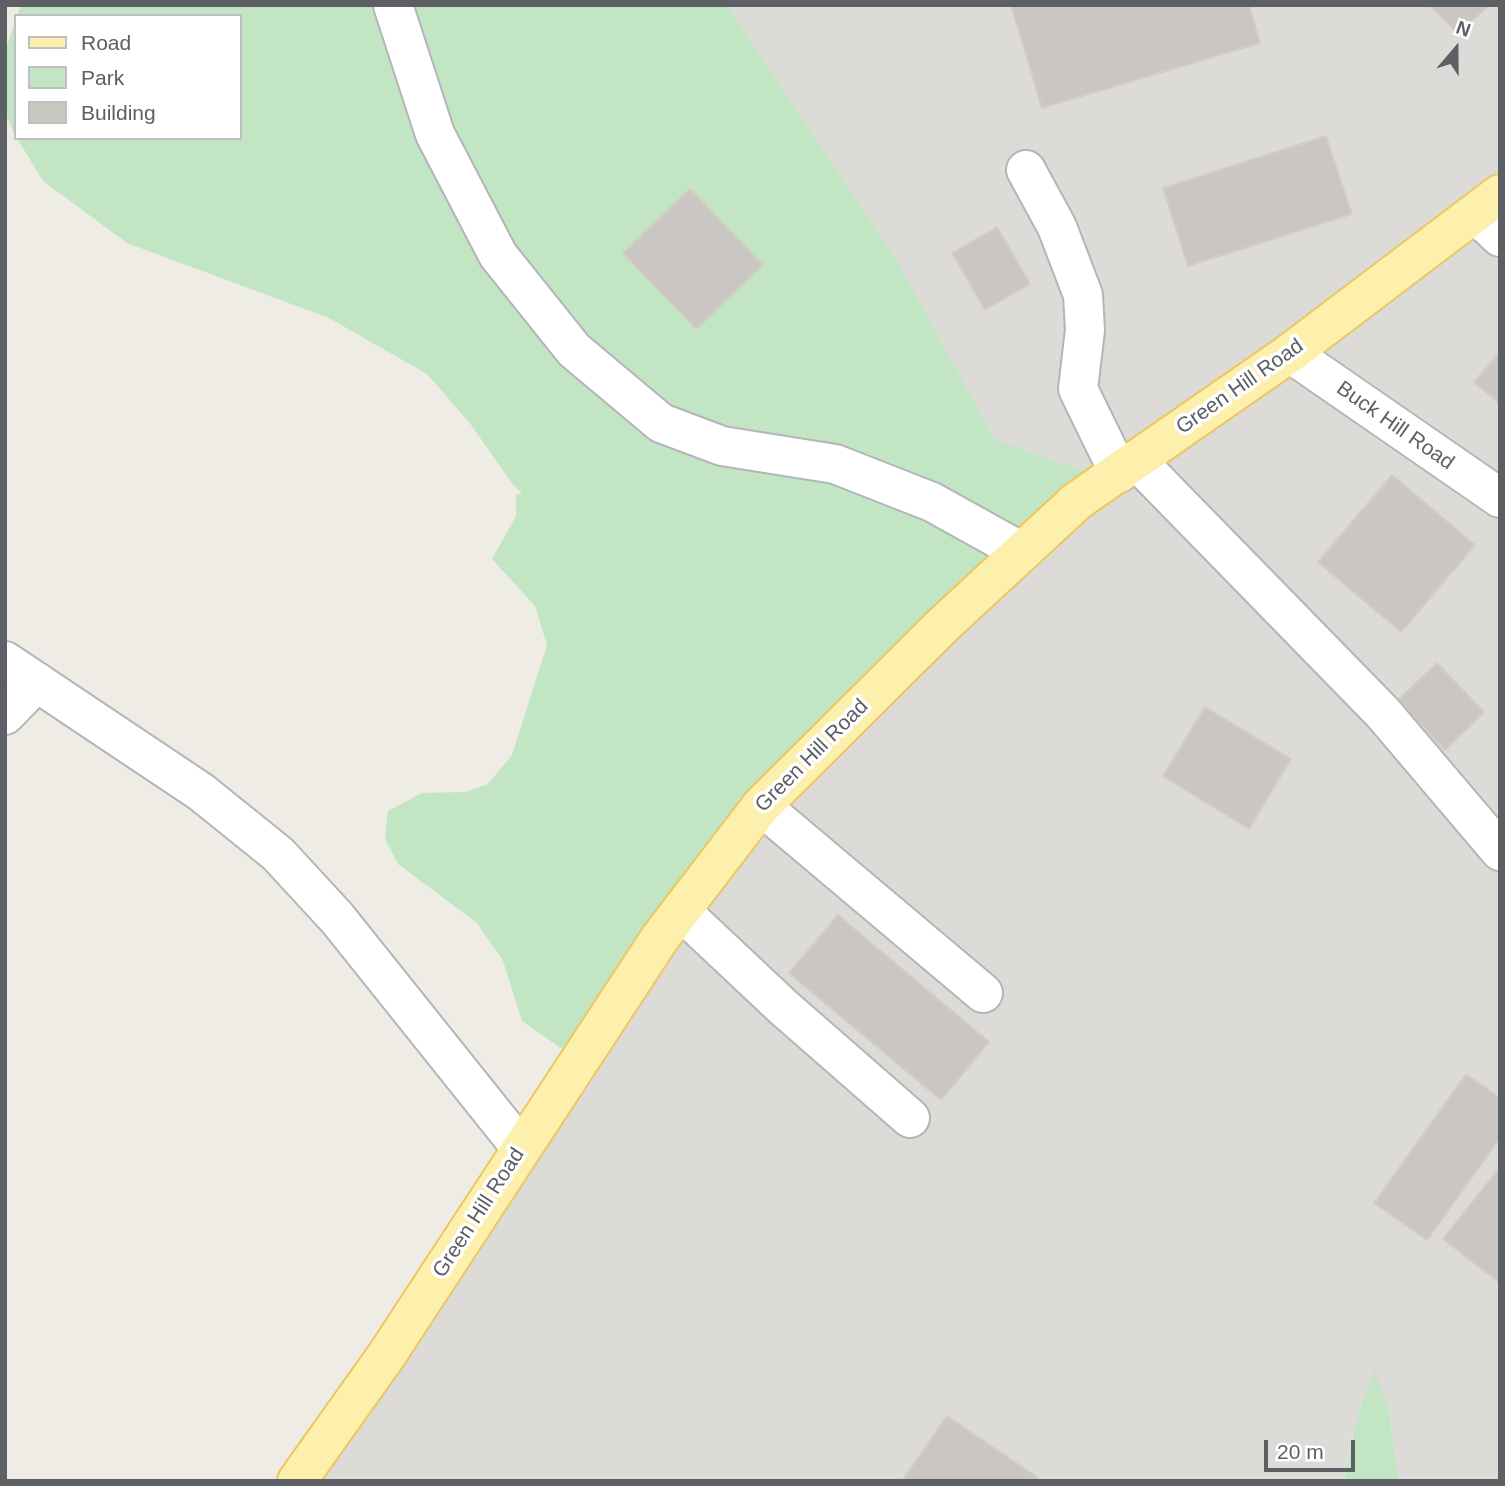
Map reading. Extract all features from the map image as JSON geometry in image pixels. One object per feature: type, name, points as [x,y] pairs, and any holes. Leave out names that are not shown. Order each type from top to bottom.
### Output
[{"type":"main road","name":"Green Hill Road","points":[[297,1481],[386,1356],[622,994],[761,806],[943,625],[1077,501],[1492,215]]},
{"type":"street","points":[[393,5],[435,134],[447,158],[498,255],[574,351],[661,423],[722,446],[835,464],[932,502],[1022,552]]},
{"type":"street","points":[[1026,170],[1057,227],[1083,295],[1085,330],[1078,389],[1128,466],[1383,713],[1500,851]]},
{"type":"street","name":"Buck Hill Road","points":[[1290,354],[1500,498]]},
{"type":"street","points":[[5,661],[201,792],[278,853],[337,918],[521,1148]]},
{"type":"street","points":[[5,715],[37,682]]},
{"type":"street","points":[[761,806],[983,993]]},
{"type":"street","points":[[681,911],[783,1007],[910,1118]]},
{"type":"shaded area","points":[[727,5],[1500,5],[1500,1481],[1399,1481],[1388,1407],[1352,1436],[1344,1481],[300,1481],[701,885],[1101,476],[995,440],[897,260]]},
{"type":"green space","points":[[21,5],[727,5],[897,260],[995,440],[1101,476],[805,759],[578,1060],[522,1021],[503,961],[477,923],[398,864],[385,839],[388,811],[422,793],[466,792],[488,784],[512,755],[547,645],[535,606],[492,559],[516,516],[516,494],[522,494],[469,422],[427,374],[329,318],[127,243],[43,181],[18,140],[242,140],[242,14],[18,14]]},
{"type":"green space","points":[[14,25],[14,133],[5,113],[5,51]]},
{"type":"green space","points":[[1374,1370],[1388,1407],[1399,1481],[1344,1481],[1356,1425]]},
{"type":"building","points":[[1011,5],[1249,5],[1260,43],[1042,108]]},
{"type":"building","points":[[1430,5],[1489,5],[1458,34]]},
{"type":"building","points":[[1326,136],[1352,214],[1188,266],[1163,188]]},
{"type":"building","points":[[690,189],[763,265],[696,329],[623,253]]},
{"type":"building","points":[[997,227],[1030,284],[985,310],[952,253]]},
{"type":"building","points":[[1500,352],[1500,404],[1474,382]]},
{"type":"building","points":[[1392,475],[1475,545],[1401,632],[1318,562]]},
{"type":"building","points":[[1437,663],[1484,712],[1445,750],[1398,700]]},
{"type":"building","points":[[1205,707],[1291,759],[1249,829],[1163,776]]},
{"type":"building","points":[[838,915],[989,1042],[941,1100],[789,973]]},
{"type":"building","points":[[1466,1074],[1500,1098],[1500,1138],[1427,1240],[1374,1203]]},
{"type":"building","points":[[1500,1167],[1500,1283],[1443,1239]]},
{"type":"building","points":[[947,1416],[1037,1477],[1035,1481],[902,1481]]}]
